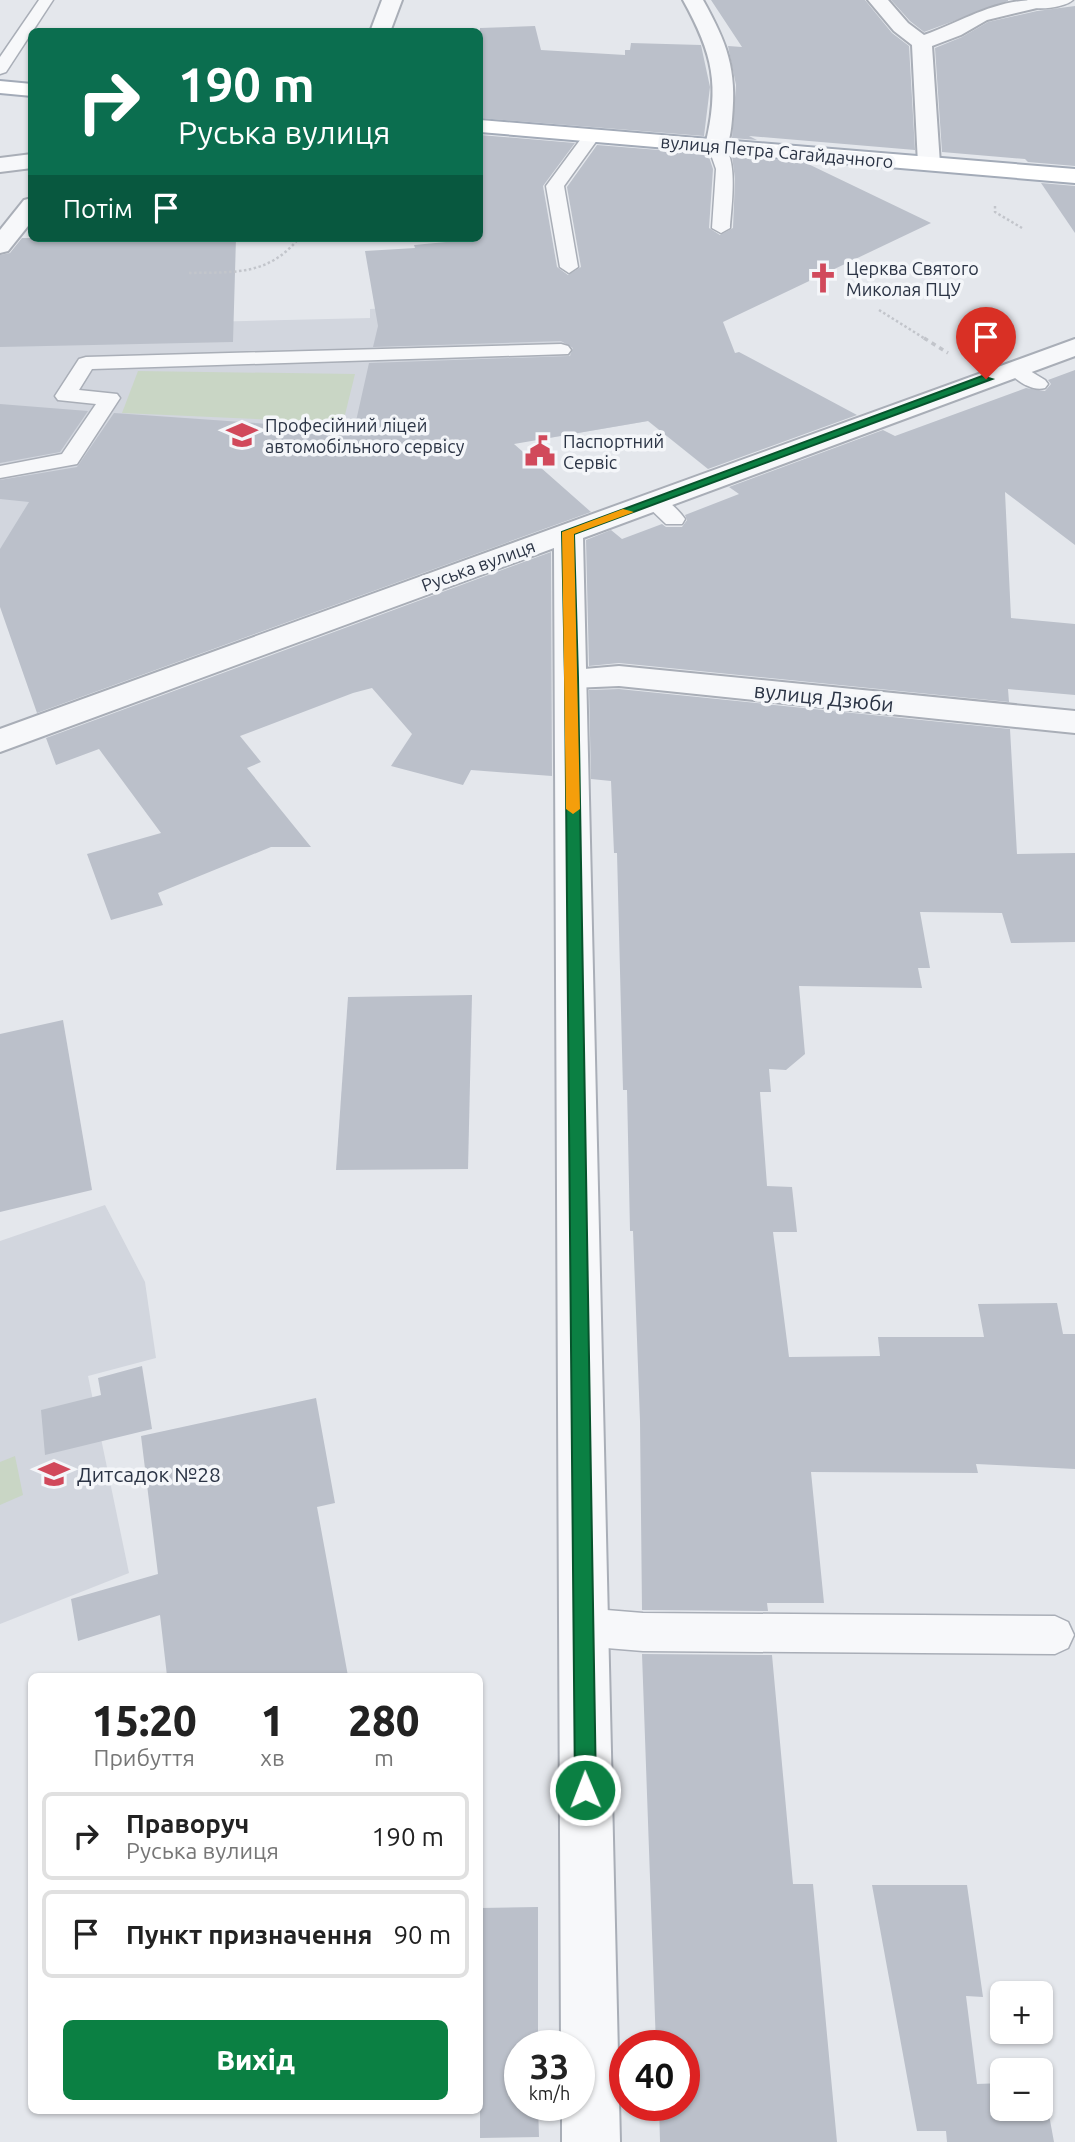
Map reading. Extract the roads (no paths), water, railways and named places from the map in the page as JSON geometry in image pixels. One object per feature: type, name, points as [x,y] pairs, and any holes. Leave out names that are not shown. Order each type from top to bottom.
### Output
[{"type":"main road","points":[[0,87],[28,90]]},
{"type":"main road","name":"вулиця Петра Сагайдачного","points":[[483,126],[1075,176]]},
{"type":"street","points":[[382,28],[392,0]]},
{"type":"street","points":[[693,0],[709,29],[722,65],[720,131],[716,146]]},
{"type":"street","points":[[878,0],[901,27],[922,43],[929,164]]},
{"type":"street","points":[[922,43],[954,31],[981,8],[1030,4]]},
{"type":"street","points":[[0,164],[28,161]]},
{"type":"street","points":[[0,246],[28,210]]},
{"type":"street","name":"Руська вулиця","points":[[0,741],[568,532],[664,511],[986,379],[1027,376],[1075,346]]},
{"type":"street","points":[[568,532],[591,2142]]},
{"type":"street","name":"вулиця Дзюби","points":[[572,678],[619,676],[1075,722]]},
{"type":"lane","points":[[0,69],[46,0]]},
{"type":"lane","points":[[1030,4],[1066,0]]},
{"type":"lane","points":[[569,267],[555,186],[592,136]]},
{"type":"lane","points":[[716,146],[725,169],[721,228]]},
{"type":"lane","points":[[0,472],[69,459],[110,398],[65,396],[86,363],[561,350]]},
{"type":"lane","points":[[582,1627],[643,1632],[1055,1635]]},
{"type":"place","name":"Церква Святого Миколая ПЦУ","points":[[823,278]]},
{"type":"place","name":"Професійний ліцей автомобільного сервісу","points":[[242,435]]},
{"type":"place","name":"Паспортний Сервіс","points":[[540,451]]},
{"type":"place","name":"Дитсадок №28","points":[[54,1474]]}]
